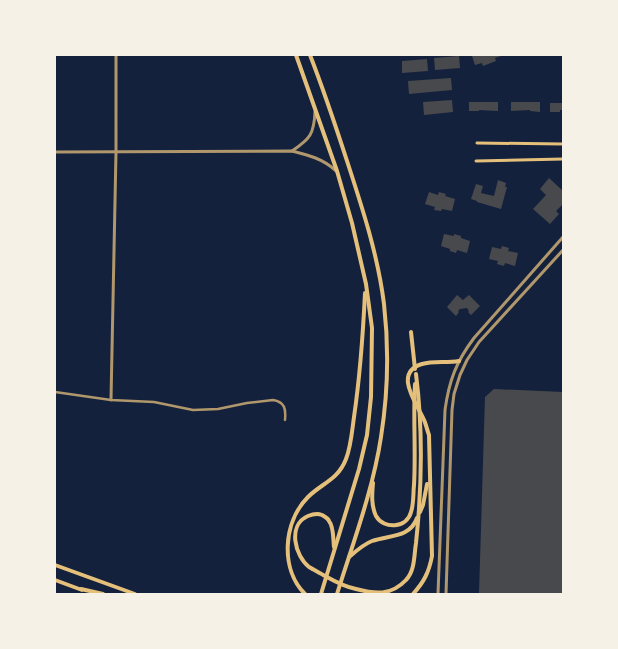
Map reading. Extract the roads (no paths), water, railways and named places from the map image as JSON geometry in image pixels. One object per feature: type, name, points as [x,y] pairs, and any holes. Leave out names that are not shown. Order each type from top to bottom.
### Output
[{"type":"highway","points":[[296,55],[337,171],[352,223],[366,284],[372,328],[373,356],[368,428],[360,469],[321,594]]},
{"type":"highway","points":[[310,55],[367,220],[384,303],[387,356],[386,398],[374,475],[372,501],[373,510],[377,518],[382,523],[396,526],[402,524],[411,514],[415,475],[414,401],[416,374]]},
{"type":"highway","points":[[305,594],[301,590],[290,568],[287,556],[290,530],[300,506],[308,497],[330,482],[340,471],[346,459],[351,437],[361,361],[366,284]]},
{"type":"highway","points":[[334,550],[332,526],[329,519],[320,514],[312,514],[301,520],[297,528],[295,539],[298,552],[308,566],[331,579],[354,589],[368,592],[386,593],[401,585],[408,578],[414,564],[420,491],[421,445],[419,400],[411,332]]},
{"type":"highway","points":[[413,594],[424,580],[430,569],[432,556],[429,435],[425,421],[409,391],[408,379],[414,369],[420,365],[459,361]]},
{"type":"highway","points":[[337,594],[374,475]]},
{"type":"highway","points":[[349,557],[372,541],[395,537],[408,531],[416,522],[423,505],[429,476]]},
{"type":"highway","points":[[81,589],[103,594]]},
{"type":"main road","points":[[477,143],[563,144]]},
{"type":"main road","points":[[476,161],[563,159]]},
{"type":"main road","points":[[55,565],[135,594]]},
{"type":"main road","points":[[55,580],[93,594]]},
{"type":"street","points":[[111,400],[116,152],[116,55]]},
{"type":"street","points":[[292,151],[309,138],[314,123],[315,109]]},
{"type":"street","points":[[55,152],[292,151],[316,158],[329,164],[337,171]]},
{"type":"street","points":[[438,594],[445,410],[452,374],[474,338],[563,236]]},
{"type":"street","points":[[446,594],[452,410],[454,394],[460,375],[467,360],[479,342],[563,250]]},
{"type":"street","points":[[55,392],[111,400],[154,402],[193,410],[218,409],[247,403],[278,400],[286,408],[285,420]]}]
